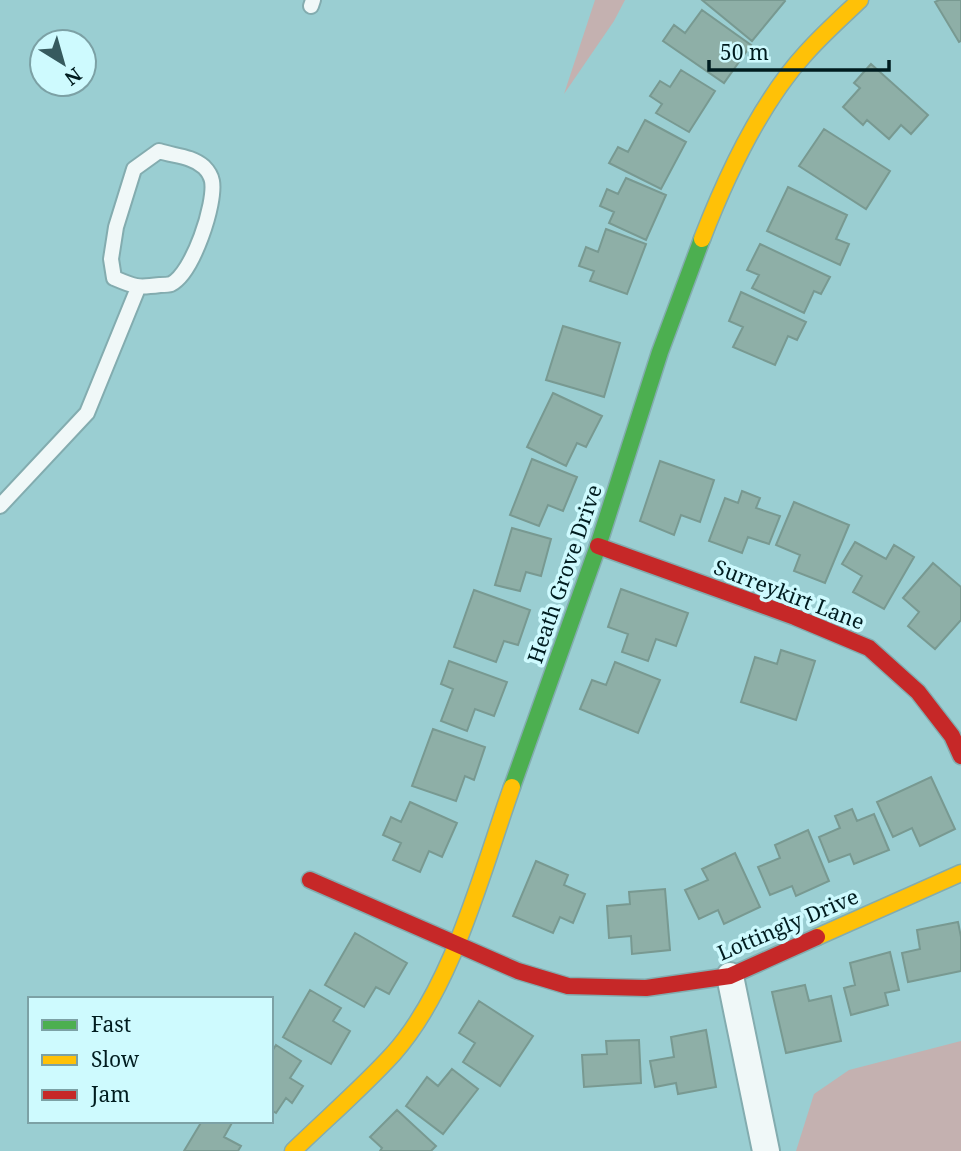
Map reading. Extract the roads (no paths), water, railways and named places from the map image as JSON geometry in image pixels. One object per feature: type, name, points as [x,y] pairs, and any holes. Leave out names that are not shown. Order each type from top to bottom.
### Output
[{"type":"street","name":"Heath Grove Drive","points":[[293,1151],[394,1053],[428,1004],[457,943],[598,546],[660,352],[723,185],[766,108],[805,54],[860,0]]},
{"type":"street","name":"Surreykirt Lane","points":[[598,546],[795,617],[869,648],[918,692],[952,736],[961,756]]},
{"type":"street","name":"Lottingly Drive","points":[[310,880],[518,971],[568,986],[646,988],[730,976],[961,873]]},
{"type":"street","points":[[730,976],[766,1151]]},
{"type":"lane","points":[[159,151],[187,157],[204,167],[212,178],[213,193],[205,225],[193,257],[171,284],[138,288],[114,278],[111,259],[116,227],[134,169],[159,151]]},
{"type":"lane","points":[[0,506],[87,413],[138,288]]}]
